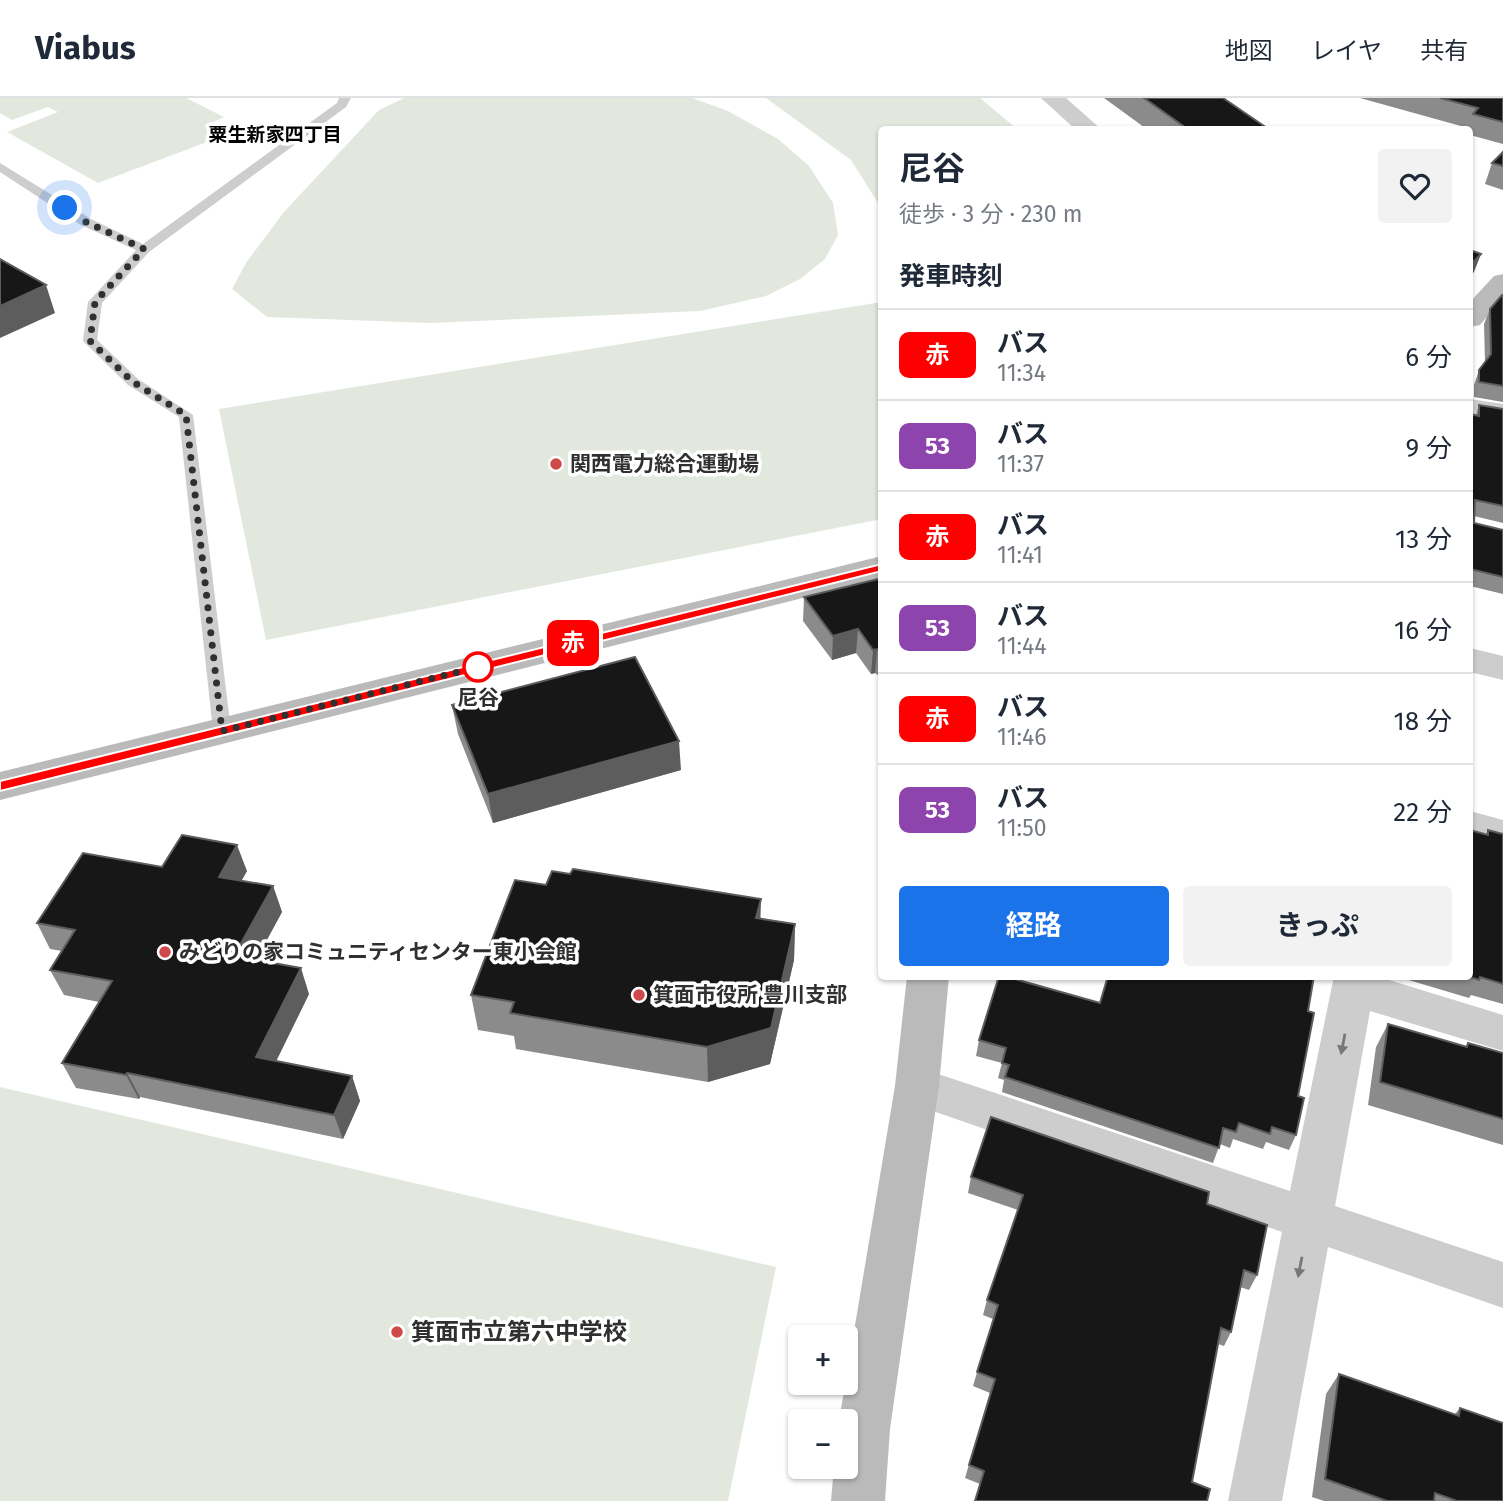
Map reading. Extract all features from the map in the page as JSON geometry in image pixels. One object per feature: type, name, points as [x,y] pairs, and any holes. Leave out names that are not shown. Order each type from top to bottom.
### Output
[{"type":"street","points":[[1052,98],[1086,126]]},
{"type":"street","points":[[1473,316],[1503,282]]},
{"type":"street","points":[[1473,408],[1503,413]]},
{"type":"street","points":[[0,786],[878,568]]},
{"type":"street","points":[[1473,661],[1503,668]]},
{"type":"street","points":[[1473,827],[1503,835]]},
{"type":"street","points":[[858,1501],[864,1429],[917,1086],[928,980]]},
{"type":"street","points":[[1255,1501],[1354,982],[1503,1033]]},
{"type":"street","points":[[917,1086],[1503,1286]]},
{"type":"lane","points":[[222,731],[186,415],[133,382],[90,341],[95,302],[144,249],[342,105],[345,98]]},
{"type":"lane","points":[[0,167],[86,222],[144,249]]},
{"type":"shaded area","points":[[0,98],[186,98],[224,117],[204,126],[223,136],[98,183],[7,132],[58,112],[48,107],[12,120],[0,113]]},
{"type":"shaded area","points":[[404,98],[692,98],[728,111],[778,139],[809,166],[833,203],[838,235],[825,259],[800,279],[766,296],[700,311],[431,323],[267,317],[232,289],[246,263],[284,212],[379,110]]},
{"type":"shaded area","points":[[766,98],[980,98],[1013,126],[878,126],[878,203],[851,160]]},
{"type":"shaded area","name":"関西電力総合運動場","points":[[878,303],[878,520],[266,640],[219,409]]},
{"type":"shaded area","name":"箕面市立第六中学校","points":[[0,1087],[776,1267],[728,1501],[0,1501]]},
{"type":"building","points":[[1144,98],[1223,98],[1264,126],[1183,126]]},
{"type":"building","points":[[1440,98],[1503,98],[1503,122],[1473,114],[1478,108]]},
{"type":"building","points":[[1503,152],[1503,166],[1492,163]]},
{"type":"building","points":[[1473,251],[1481,254],[1473,262]]},
{"type":"building","points":[[0,259],[46,285],[0,306]]},
{"type":"building","points":[[1502,295],[1503,386],[1479,382],[1479,370],[1491,354],[1490,309]]},
{"type":"building","points":[[1479,405],[1503,409],[1503,506],[1475,500],[1474,523],[1503,530],[1503,577],[1473,570],[1473,415],[1479,416]]},
{"type":"building","points":[[878,579],[878,650],[873,650],[858,629],[833,636],[804,597]]},
{"type":"building","points":[[635,657],[679,741],[488,794],[452,705]]},
{"type":"building","points":[[1488,830],[1503,834],[1503,984],[1480,977],[1479,980],[1473,978],[1473,831],[1488,835]]},
{"type":"building","points":[[182,835],[237,845],[219,877],[273,886],[234,956],[301,968],[256,1057],[352,1076],[334,1115],[127,1073],[126,1075],[62,1063],[112,981],[50,970],[75,930],[37,923],[83,853],[162,867]]},
{"type":"building","name":"箕面市役所 豊川支部","points":[[573,869],[761,899],[756,918],[795,924],[771,1028],[707,1047],[510,1013],[514,1002],[471,995],[515,880],[546,885],[552,871],[570,874]]},
{"type":"building","points":[[998,980],[1018,980],[1100,1003],[1107,980],[1313,980],[1308,1011],[1314,1013],[1298,1096],[1304,1098],[1296,1135],[1272,1127],[1270,1134],[1239,1123],[1236,1132],[1223,1128],[1219,1148],[1005,1077],[1009,1065],[1002,1063],[1006,1048],[979,1040]]},
{"type":"building","points":[[1388,1024],[1467,1047],[1468,1043],[1503,1053],[1503,1119],[1380,1082]]},
{"type":"building","points":[[991,1117],[1209,1192],[1207,1204],[1267,1225],[1257,1275],[1244,1270],[1231,1332],[1221,1328],[1192,1482],[1210,1489],[1207,1501],[975,1501],[984,1471],[969,1465],[995,1379],[977,1372],[998,1305],[987,1300],[1023,1195],[971,1177]]},
{"type":"building","points":[[1339,1374],[1459,1416],[1460,1408],[1503,1423],[1503,1501],[1457,1501],[1435,1493],[1434,1501],[1387,1501],[1325,1479]]},
{"type":"bus line","name":"赤","points":[[0,786],[878,568]]},
{"type":"place","name":"関西電力総合運動場","points":[[556,464]]},
{"type":"place","name":"尼谷","points":[[478,667]]},
{"type":"place","name":"みどりの家コミュニティセンター東小会館","points":[[165,952]]},
{"type":"place","name":"箕面市役所 豊川支部","points":[[639,995]]},
{"type":"place","name":"箕面市立第六中学校","points":[[397,1332]]},
{"type":"district","name":"粟生新家四丁目","points":[[275,134]]},
{"type":"route","points":[[65,208],[86,222],[144,249],[95,302],[90,341],[133,382],[186,415],[222,731],[478,667]]}]
